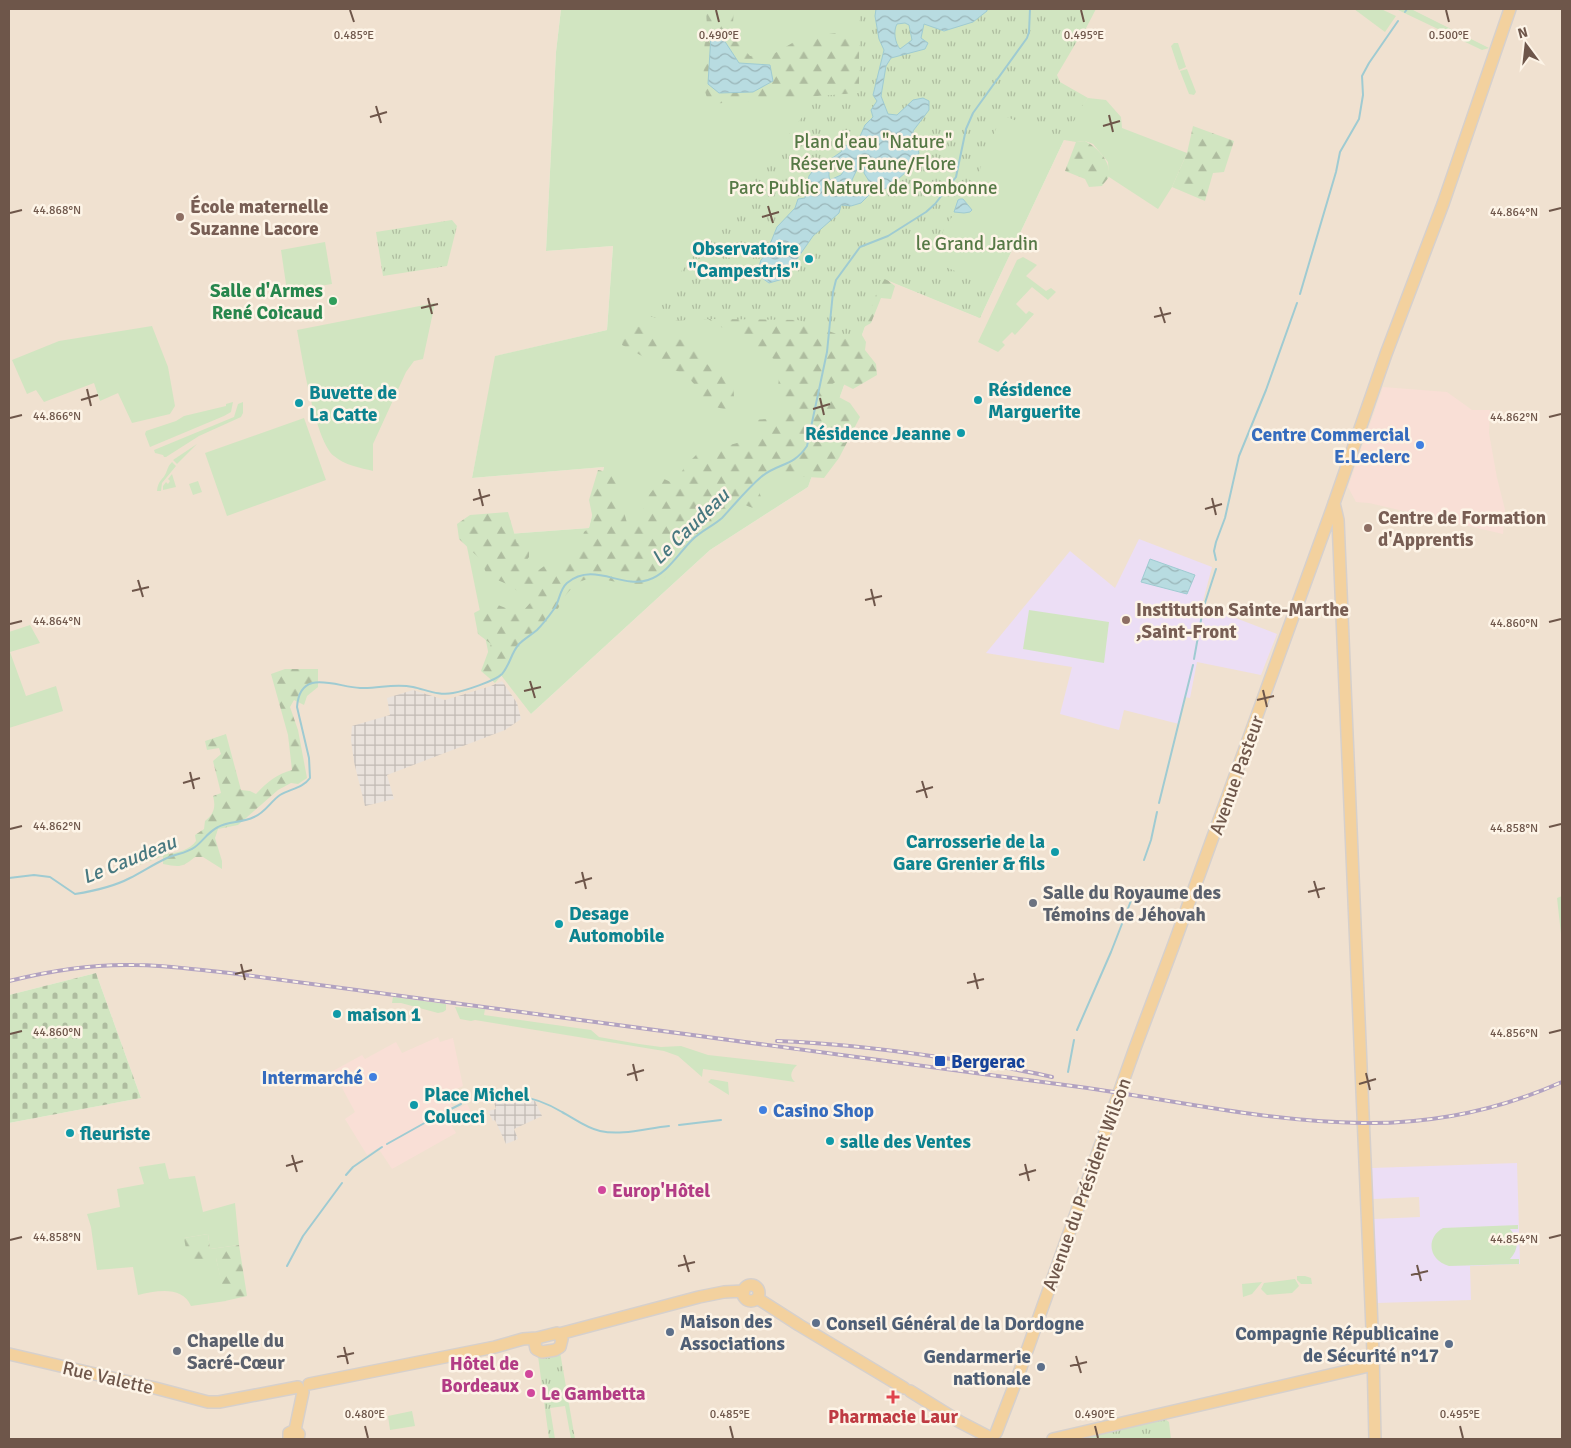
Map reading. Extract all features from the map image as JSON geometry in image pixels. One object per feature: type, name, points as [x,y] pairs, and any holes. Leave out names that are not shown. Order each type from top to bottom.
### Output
[{"type":"main road","name":"Avenue Pasteur","points":[[1134,1048],[1178,935],[1424,252],[1443,204],[1510,9]]},
{"type":"main road","points":[[1334,502],[1338,520],[1375,1439]]},
{"type":"main road","name":"Avenue du Président Wilson","points":[[993,1437],[1022,1367],[1134,1048]]},
{"type":"main road","points":[[294,1436],[304,1388],[496,1347],[523,1339],[564,1334],[698,1297],[724,1292],[744,1291],[748,1286],[753,1286],[758,1291],[757,1298],[799,1325],[960,1422],[993,1437]]},
{"type":"main road","points":[[537,1338],[536,1348],[542,1352],[560,1347],[564,1334]]},
{"type":"main road","name":"Rue Valette","points":[[9,1354],[208,1402],[219,1402],[304,1388]]},
{"type":"main road","points":[[1052,1439],[1373,1366]]},
{"type":"shaded area","points":[[9,9],[561,9],[556,52],[546,251],[613,246],[607,330],[496,356],[472,478],[604,467],[589,528],[466,537],[531,714],[710,550],[808,487],[882,278],[980,318],[1064,140],[1040,80],[1080,9],[1562,9],[1562,1439],[9,1439],[9,1123],[141,1098],[96,973],[9,995]]},
{"type":"shaded area","points":[[1383,387],[1447,392],[1472,410],[1490,410],[1489,433],[1505,510],[1503,534],[1369,503],[1356,502],[1348,487]]},
{"type":"shaded area","name":"Institution Sainte-Marthe ,Saint-Front","points":[[1139,539],[1212,567],[1202,605],[1277,634],[1261,675],[1197,662],[1190,698],[1185,697],[1179,724],[1124,710],[1119,730],[1060,714],[1072,667],[986,653],[1070,551],[1115,588]]},
{"type":"shaded area","points":[[502,681],[517,703],[521,719],[505,730],[387,775],[394,799],[365,806],[354,762],[351,740],[352,726],[390,715],[387,698],[413,690],[445,700]]},
{"type":"shaded area","points":[[438,1037],[440,1042],[453,1038],[463,1086],[446,1094],[454,1110],[467,1104],[471,1112],[450,1123],[456,1133],[392,1169],[378,1148],[367,1155],[345,1119],[355,1112],[333,1071],[362,1055],[365,1059],[396,1042],[402,1053]]},
{"type":"shaded area","points":[[510,1097],[535,1101],[542,1116],[514,1129],[518,1139],[506,1144],[495,1120],[493,1121],[488,1111],[496,1109],[493,1099]]},
{"type":"shaded area","points":[[1517,1163],[1520,1264],[1470,1266],[1471,1300],[1377,1303],[1374,1219],[1420,1217],[1419,1197],[1373,1199],[1372,1168]]},
{"type":"green space","points":[[561,9],[1080,9],[1040,80],[1082,105],[1088,98],[1106,100],[1121,117],[1122,128],[1187,153],[1172,187],[1158,209],[1109,177],[1108,162],[1093,144],[1085,141],[1064,140],[980,318],[882,278],[808,487],[710,550],[531,714],[490,661],[465,537],[589,528],[604,467],[472,478],[495,356],[607,330],[613,246],[546,251],[556,52]]},
{"type":"green space","points":[[706,9],[734,9],[732,36],[750,56],[775,53],[801,38],[836,33],[860,41],[872,30],[859,93],[709,104],[703,85],[705,31],[711,35],[708,84],[770,65],[739,63],[722,37],[707,28]]},
{"type":"green space","name":"Parc Public Naturel de Pombonne","points":[[859,9],[1096,9],[1057,75],[1060,82],[1088,98],[1064,140],[1002,115],[983,160],[974,189],[945,226],[929,260],[993,287],[980,318],[882,278],[859,342],[798,320],[708,319],[666,321],[650,316],[663,294],[760,173],[818,96],[859,93]]},
{"type":"green space","points":[[1354,9],[1381,9],[1396,16],[1385,32]]},
{"type":"green space","points":[[1396,9],[1411,9],[1489,48],[1482,50]]},
{"type":"green space","points":[[1174,43],[1178,43],[1186,67],[1179,70],[1171,46]]},
{"type":"green space","points":[[1187,69],[1196,92],[1194,95],[1189,94],[1180,71]]},
{"type":"green space","points":[[1193,126],[1234,141],[1224,172],[1213,173],[1205,201],[1172,187],[1187,153]]},
{"type":"green space","points":[[1085,141],[1102,155],[1108,165],[1109,176],[1102,186],[1089,187],[1085,179],[1065,171],[1076,142]]},
{"type":"green space","points":[[967,179],[974,189],[945,226],[939,242],[877,272],[895,286],[891,299],[881,298],[871,323],[859,330],[866,342],[865,350],[876,364],[877,375],[853,389],[837,381],[831,385],[835,395],[850,403],[860,417],[839,458],[824,478],[775,475],[758,489],[761,497],[753,508],[742,504],[721,524],[696,542],[661,582],[630,585],[593,577],[576,583],[565,596],[545,632],[518,656],[495,683],[481,671],[491,644],[478,634],[474,613],[493,603],[513,611],[523,611],[531,602],[511,586],[488,577],[480,559],[459,539],[457,524],[470,515],[508,512],[517,543],[529,541],[529,557],[520,570],[533,574],[550,562],[565,560],[578,551],[584,532],[594,524],[589,500],[598,470],[630,476],[619,494],[627,523],[637,524],[649,495],[662,478],[675,484],[685,466],[697,454],[748,440],[758,440],[760,433],[750,420],[768,419],[781,410],[786,388],[778,387],[777,361],[708,319],[666,321],[650,316],[663,294]]},
{"type":"green space","points":[[452,220],[457,226],[447,266],[383,276],[376,232]]},
{"type":"green space","points":[[325,242],[332,284],[287,291],[281,250]]},
{"type":"green space","points":[[1023,257],[1037,265],[1026,276],[1046,291],[1051,288],[1056,292],[1048,300],[1032,287],[1016,304],[1026,314],[1029,311],[1034,314],[1015,335],[1012,332],[1002,342],[1005,345],[998,352],[978,342],[1017,260]]},
{"type":"green space","points":[[435,303],[423,359],[414,361],[406,372],[373,444],[373,471],[353,466],[338,459],[327,447],[315,416],[297,330]]},
{"type":"green space","points":[[152,326],[168,367],[175,406],[170,414],[132,423],[118,393],[100,401],[94,383],[44,402],[36,390],[27,394],[12,360],[59,341]]},
{"type":"green space","points":[[636,326],[649,329],[660,337],[676,338],[693,344],[709,366],[733,379],[734,397],[729,409],[712,405],[702,396],[689,378],[682,373],[660,365],[622,345],[624,330]]},
{"type":"green space","points":[[233,402],[231,412],[224,416],[150,447],[145,434],[146,431],[176,421],[184,416],[226,406],[226,404]]},
{"type":"green space","points":[[243,402],[241,417],[199,436],[166,457],[155,453],[154,450],[234,417],[238,404]]},
{"type":"green space","points":[[304,418],[326,480],[227,516],[205,453]]},
{"type":"green space","points":[[197,444],[177,464],[173,460]]},
{"type":"green space","points":[[172,462],[176,466],[162,483],[161,491],[157,491],[159,482]]},
{"type":"green space","points":[[172,474],[176,487],[163,490],[163,486],[166,482],[168,484],[170,481],[168,479]]},
{"type":"green space","points":[[198,481],[202,492],[193,495],[189,484]]},
{"type":"green space","points":[[1029,610],[1109,622],[1104,663],[1023,649]]},
{"type":"green space","points":[[30,625],[40,643],[10,652],[26,696],[56,686],[63,711],[9,728],[9,632]]},
{"type":"green space","points":[[285,669],[318,669],[318,687],[307,696],[304,705],[294,700],[290,707],[298,730],[307,778],[298,784],[291,783],[278,790],[238,825],[218,829],[215,838],[222,861],[222,869],[203,857],[195,857],[183,865],[177,866],[163,864],[163,856],[139,865],[139,861],[153,855],[155,849],[165,848],[169,854],[187,849],[196,841],[195,835],[204,829],[205,821],[214,810],[213,796],[221,793],[213,761],[221,754],[219,748],[207,750],[205,741],[226,734],[241,790],[256,794],[272,779],[292,770],[288,735],[271,674]]},
{"type":"green space","points":[[1562,896],[1562,943],[1557,898]]},
{"type":"green space","points":[[96,973],[141,1098],[9,1123],[9,995]]},
{"type":"green space","points":[[393,997],[446,1004],[446,1010],[438,1013],[401,1003],[392,1003]]},
{"type":"green space","points":[[455,1007],[485,1009],[484,1015],[591,1030],[599,1037],[639,1044],[661,1047],[681,1046],[708,1055],[797,1065],[791,1075],[795,1082],[703,1069],[702,1077],[678,1056],[664,1051],[460,1019]]},
{"type":"green space","points":[[711,1079],[728,1082],[729,1095],[708,1082]]},
{"type":"green space","points":[[165,1163],[169,1179],[195,1176],[203,1212],[235,1203],[239,1245],[210,1249],[208,1234],[184,1238],[216,1258],[226,1301],[191,1306],[187,1299],[175,1292],[160,1291],[138,1295],[133,1267],[97,1270],[91,1227],[87,1214],[120,1207],[117,1189],[144,1184],[139,1167]]},
{"type":"green space","points":[[1518,1225],[1518,1229],[1510,1229],[1515,1236],[1517,1244],[1515,1252],[1510,1259],[1519,1259],[1519,1264],[1449,1266],[1437,1259],[1432,1249],[1434,1237],[1443,1228]]},
{"type":"green space","points":[[208,1234],[210,1249],[239,1245],[247,1296],[225,1301],[216,1258],[188,1260],[184,1238]]},
{"type":"green space","points":[[1297,1276],[1311,1278],[1312,1284],[1301,1284],[1297,1280]]},
{"type":"green space","points":[[1295,1279],[1299,1286],[1292,1293],[1267,1295],[1261,1289],[1264,1283]]},
{"type":"green space","points":[[1262,1282],[1252,1294],[1243,1297],[1242,1284]]},
{"type":"green space","points":[[560,1352],[575,1439],[571,1439],[565,1406],[550,1408],[555,1439],[549,1439],[538,1354]]},
{"type":"green space","points":[[412,1411],[415,1426],[390,1430],[388,1416]]},
{"type":"green space","points":[[1165,1419],[1169,1422],[1171,1439],[1079,1439]]},
{"type":"water","points":[[876,9],[987,9],[973,22],[944,31],[924,24],[921,38],[928,43],[925,49],[891,58],[886,66],[881,96],[888,114],[897,115],[913,100],[923,98],[929,101],[929,110],[913,131],[919,153],[906,172],[889,187],[870,194],[861,203],[851,206],[841,205],[839,213],[813,236],[783,279],[769,283],[762,278],[758,269],[777,227],[795,208],[798,199],[805,198],[809,176],[812,172],[841,152],[845,146],[858,141],[865,125],[873,117],[871,110],[877,101],[873,95],[884,50],[879,39],[875,16]],"holes":[[[905,23],[909,25],[912,40],[900,49],[896,40],[895,30],[897,24]],[[842,161],[846,168],[841,175],[830,180],[829,173],[834,166]],[[859,165],[865,165],[864,173],[869,181],[865,187],[860,189],[852,188],[852,180]]]},
{"type":"water","points":[[711,35],[722,37],[739,63],[770,65],[773,81],[753,92],[719,93],[708,84]]},
{"type":"water","points":[[960,199],[963,199],[972,210],[970,212],[954,212]]},
{"type":"water","points":[[1150,559],[1195,575],[1187,594],[1141,582]]},
{"type":"waterway","name":"Le Caudeau","points":[[9,878],[34,875],[50,877],[75,894],[117,884],[167,858],[189,851],[214,829],[258,815],[280,795],[300,786],[310,778],[309,758],[297,707],[300,695],[305,687],[312,683],[321,682],[360,688],[406,686],[443,694],[471,688],[493,680],[502,674],[519,644],[537,630],[554,609],[562,589],[567,583],[577,577],[587,575],[638,582],[655,577],[667,568],[692,540],[722,518],[761,477],[791,462],[807,446],[827,352],[836,280],[860,247],[888,236],[926,212],[935,204],[956,177],[966,129],[973,113],[1027,38],[1030,9]]},
{"type":"waterway","points":[[1300,294],[1336,172],[1340,152],[1359,119],[1363,95],[1362,76],[1398,21]]},
{"type":"waterway","points":[[1216,560],[1214,551],[1225,518],[1239,456],[1266,390],[1297,303]]},
{"type":"waterway","points":[[1194,659],[1203,609],[1216,569]]},
{"type":"waterway","points":[[1159,803],[1193,665]]},
{"type":"waterway","points":[[1144,860],[1151,840],[1157,812]]},
{"type":"waterway","points":[[1077,1030],[1134,893]]},
{"type":"waterway","points":[[1068,1072],[1074,1040]]},
{"type":"waterway","points":[[474,1101],[509,1096],[529,1098],[540,1101],[590,1128],[600,1131],[617,1133],[669,1126]]},
{"type":"waterway","points":[[443,1113],[461,1104]]},
{"type":"waterway","points":[[387,1144],[437,1116]]},
{"type":"waterway","points":[[679,1125],[721,1120]]},
{"type":"waterway","points":[[346,1175],[353,1167],[382,1147]]},
{"type":"waterway","points":[[287,1266],[303,1236],[342,1183]]},
{"type":"railway","points":[[9,981],[55,971],[102,966],[146,965],[194,969],[1080,1087],[1256,1115],[1327,1122],[1389,1123],[1440,1118],[1490,1108],[1562,1082]]},
{"type":"railway","points":[[777,1041],[898,1051],[1052,1077]]},
{"type":"place","name":"École maternelle Suzanne Lacore","points":[[180,217]]},
{"type":"place","name":"Observatoire \"Campestris\"","points":[[809,259]]},
{"type":"place","name":"Salle d'Armes René Coicaud","points":[[333,301]]},
{"type":"place","name":"Résidence Marguerite","points":[[978,400]]},
{"type":"place","name":"Buvette de La Catte","points":[[299,403]]},
{"type":"place","name":"Résidence Jeanne","points":[[961,433]]},
{"type":"place","name":"Centre Commercial E.Leclerc","points":[[1420,445]]},
{"type":"place","name":"Centre de Formation d'Apprentis","points":[[1368,528]]},
{"type":"place","name":"Institution Sainte-Marthe ,Saint-Front","points":[[1126,620]]},
{"type":"place","name":"Carrosserie de la Gare Grenier & fils","points":[[1055,852]]},
{"type":"place","name":"Salle du Royaume des Témoins de Jéhovah","points":[[1033,903]]},
{"type":"place","name":"Desage Automobile","points":[[559,924]]},
{"type":"place","name":"maison 1","points":[[337,1014]]},
{"type":"place","name":"Bergerac","points":[[940,1061]]},
{"type":"place","name":"Intermarché","points":[[373,1077]]},
{"type":"place","name":"Place Michel Colucci","points":[[414,1105]]},
{"type":"place","name":"Casino Shop","points":[[763,1110]]},
{"type":"place","name":"fleuriste","points":[[70,1133]]},
{"type":"place","name":"salle des Ventes","points":[[830,1141]]},
{"type":"place","name":"Europ'Hôtel","points":[[602,1190]]},
{"type":"place","name":"Conseil Général de la Dordogne","points":[[816,1323]]},
{"type":"place","name":"Maison des Associations","points":[[670,1332]]},
{"type":"place","name":"Compagnie Républicaine de Sécurité n°17","points":[[1449,1344]]},
{"type":"place","name":"Chapelle du Sacré-Cœur","points":[[177,1351]]},
{"type":"place","name":"Gendarmerie nationale","points":[[1041,1367]]},
{"type":"place","name":"Hôtel de Bordeaux","points":[[529,1374]]},
{"type":"place","name":"Le Gambetta","points":[[531,1393]]},
{"type":"place","name":"Pharmacie Laur","points":[[893,1397]]},
{"type":"park label","name":"Plan d'eau \"Nature\" Réserve Faune/Flore","points":[[873,152]]},
{"type":"park label","name":"le Grand Jardin","points":[[977,243]]}]
